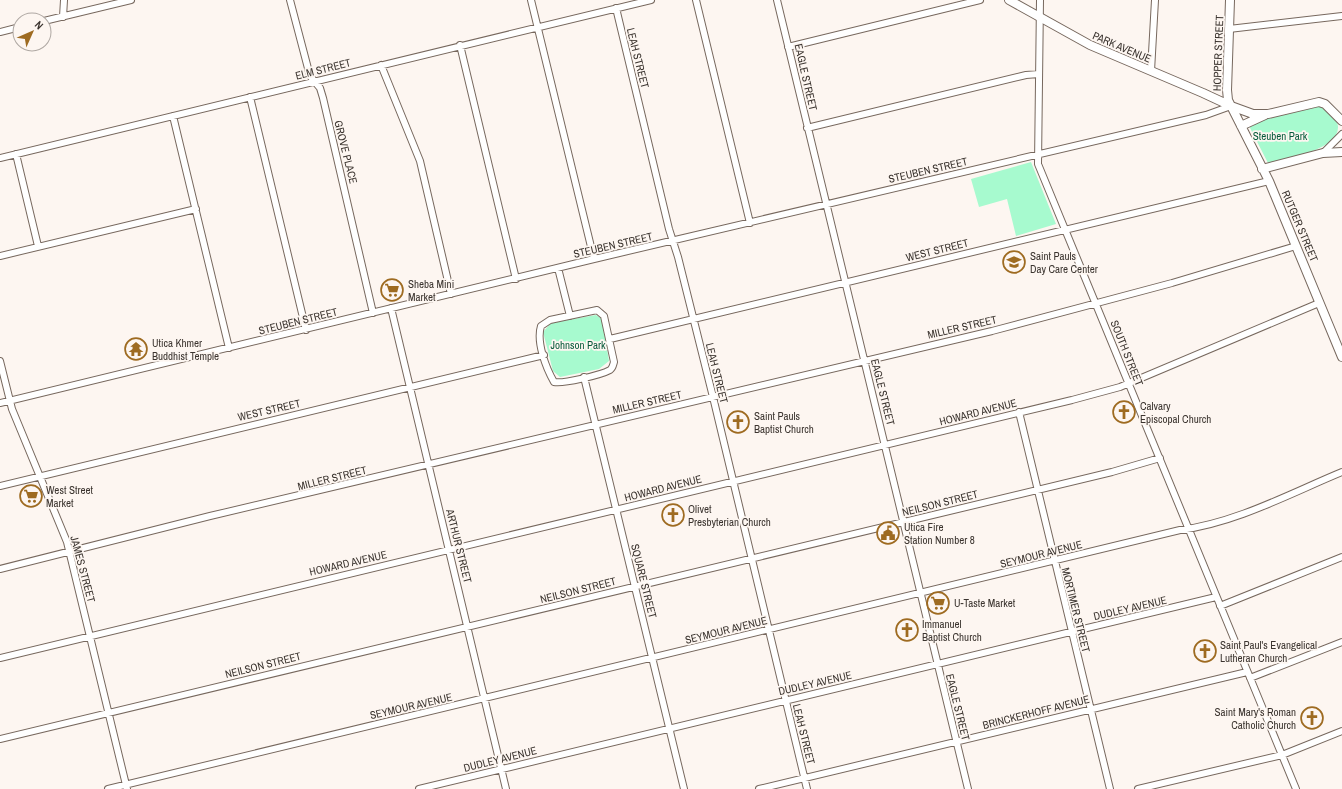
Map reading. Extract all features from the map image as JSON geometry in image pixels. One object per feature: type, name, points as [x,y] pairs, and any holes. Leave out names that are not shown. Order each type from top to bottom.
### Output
[{"type":"street","points":[[63,17],[64,0]]},
{"type":"street","points":[[52,19],[131,0]]},
{"type":"street","name":"GROVE PLACE","points":[[290,0],[310,76],[320,88],[323,98],[374,313]]},
{"type":"street","points":[[531,0],[594,259]]},
{"type":"street","name":"ELM STREET","points":[[0,158],[250,96],[651,0]]},
{"type":"street","points":[[696,0],[750,223]]},
{"type":"street","name":"EAGLE STREET","points":[[777,0],[968,789]]},
{"type":"street","points":[[788,47],[980,0]]},
{"type":"street","name":"PARK AVENUE","points":[[1009,0],[1090,45],[1231,106]]},
{"type":"street","name":"SOUTH STREET","points":[[1040,0],[1038,164],[1296,789]]},
{"type":"street","points":[[1151,71],[1155,0]]},
{"type":"street","name":"HOPPER STREET","points":[[1230,0],[1227,90],[1231,106]]},
{"type":"street","name":"LEAH STREET","points":[[616,8],[673,241],[694,319],[807,789]]},
{"type":"street","points":[[1229,29],[1342,16]]},
{"type":"street","points":[[0,32],[12,29]]},
{"type":"street","points":[[460,46],[516,278]]},
{"type":"street","points":[[381,65],[420,162],[451,294]]},
{"type":"street","points":[[807,128],[1026,75],[1038,74]]},
{"type":"street","points":[[250,96],[306,330]]},
{"type":"street","points":[[1241,126],[1268,114],[1319,102],[1329,107],[1342,121]]},
{"type":"street","points":[[1231,106],[1253,114],[1268,114]]},
{"type":"street","name":"STEUBEN STREET","points":[[0,403],[594,259],[1206,115],[1231,106]]},
{"type":"street","name":"RUTGER STREET","points":[[1231,106],[1269,181],[1342,357]]},
{"type":"street","points":[[173,116],[228,348]]},
{"type":"street","points":[[1323,153],[1342,134]]},
{"type":"street","points":[[1262,169],[1323,153],[1342,152]]},
{"type":"street","points":[[16,154],[38,246]]},
{"type":"street","name":"WEST STREET","points":[[610,339],[1269,181]]},
{"type":"street","points":[[0,256],[196,209]]},
{"type":"street","name":"MILLER STREET","points":[[0,569],[428,464],[713,397],[1096,304],[1296,246]]},
{"type":"street","points":[[558,268],[570,316]]},
{"type":"street","name":"HOWARD AVENUE","points":[[0,658],[1072,400],[1128,383],[1319,303]]},
{"type":"street","name":"ARTHUR STREET","points":[[391,308],[506,789]]},
{"type":"street","points":[[599,310],[604,316],[610,339],[614,362],[613,367],[609,370],[558,383],[554,382],[544,355],[539,332],[540,326],[550,320],[599,310]]},
{"type":"street","name":"WEST STREET","points":[[0,486],[544,355]]},
{"type":"street","name":"JAMES STREET","points":[[0,361],[10,400],[70,552],[127,787]]},
{"type":"street","name":"SQUARE STREET","points":[[584,377],[684,789]]},
{"type":"street","name":"MORTIMER STREET","points":[[1019,412],[1110,789]]},
{"type":"street","name":"NEILSON STREET","points":[[0,739],[1112,472],[1160,458]]},
{"type":"street","name":"SEYMOUR AVENUE","points":[[108,789],[127,787],[485,698],[1054,560],[1226,520],[1342,472]]},
{"type":"street","points":[[1220,606],[1342,558]]},
{"type":"street","name":"DUDLEY AVENUE","points":[[419,789],[1216,597]]},
{"type":"street","points":[[1250,678],[1342,642]]},
{"type":"street","name":"BRINCKERHOFF AVENUE","points":[[759,789],[1248,672]]},
{"type":"street","points":[[1138,789],[1282,755],[1342,731]]},
{"type":"green space","name":"Steuben Park","points":[[1320,105],[1332,114],[1338,126],[1336,134],[1330,141],[1310,152],[1268,163],[1249,126],[1262,119]]},
{"type":"green space","points":[[1031,162],[1056,224],[1016,236],[1007,199],[979,207],[971,179]]},
{"type":"green space","name":"Johnson Park","points":[[596,315],[602,319],[609,361],[599,369],[560,377],[553,371],[543,332],[551,323]]},
{"type":"place","name":"Saint Pauls Day Care Center","points":[[1014,262]]},
{"type":"place","name":"Sheba Mini Market","points":[[392,290]]},
{"type":"place","name":"Utica Khmer Buddhist Temple","points":[[136,349]]},
{"type":"place","name":"Calvary Episcopal Church","points":[[1124,412]]},
{"type":"place","name":"Saint Pauls Baptist Church","points":[[738,422]]},
{"type":"place","name":"West Street Market","points":[[31,496]]},
{"type":"place","name":"Olivet Presbyterian Church","points":[[673,515]]},
{"type":"place","name":"Utica Fire Station Number 8","points":[[888,533]]},
{"type":"place","name":"U-Taste Market","points":[[938,603]]},
{"type":"place","name":"Immanuel Baptist Church","points":[[907,630]]},
{"type":"place","name":"Saint Paul's Evangelical Lutheran Church","points":[[1205,651]]},
{"type":"place","name":"Saint Mary's Roman Catholic Church","points":[[1312,718]]}]
